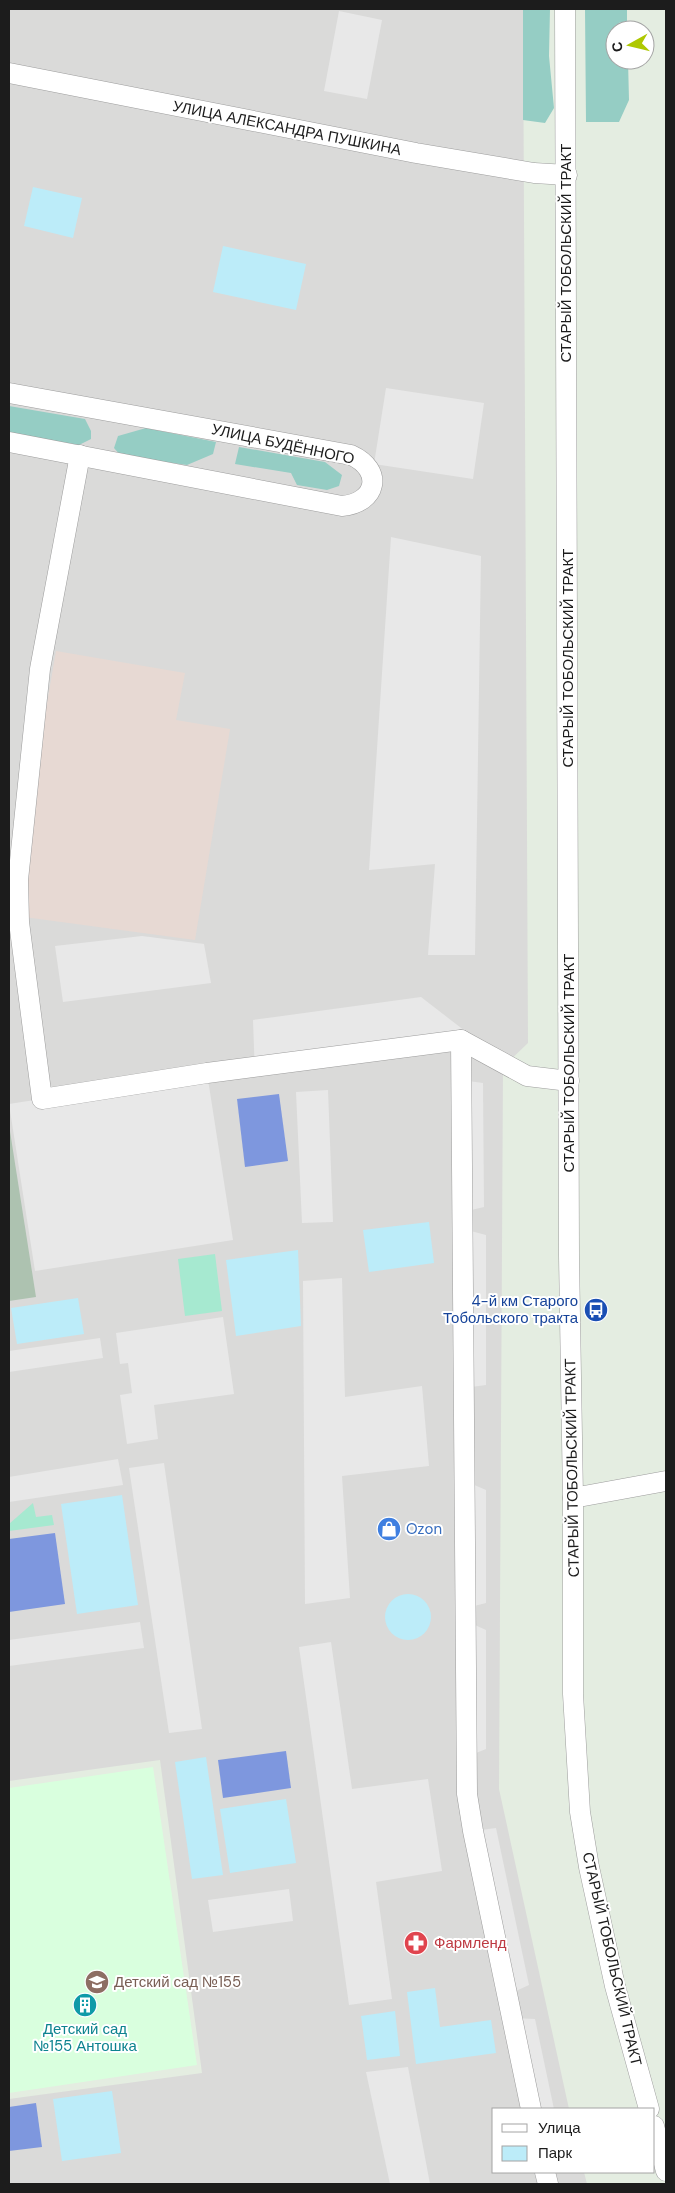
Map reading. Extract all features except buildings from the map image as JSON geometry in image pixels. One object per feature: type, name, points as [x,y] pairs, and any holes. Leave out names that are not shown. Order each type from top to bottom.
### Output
[{"type":"street","name":"СТАРЫЙ ТОБОЛЬСКИЙ ТРАКТ","points":[[565,9],[569,1256],[573,1498],[573,1694],[580,1812],[589,1867],[604,1937],[649,2108]]},
{"type":"street","name":"УЛИЦА АЛЕКСАНДРА ПУШКИНА","points":[[9,73],[416,153],[534,173],[566,175]]},
{"type":"street","name":"УЛИЦА БУДЁННОГО","points":[[9,393],[351,455],[364,461],[371,472],[372,485],[366,497],[355,505],[342,506],[9,442]]},
{"type":"street","points":[[80,455],[40,669],[18,880],[20,932],[42,1099],[207,1073],[461,1040],[527,1076],[569,1081]]},
{"type":"street","points":[[461,1040],[467,1794],[473,1831],[532,2108]]},
{"type":"street","points":[[573,1498],[666,1482]]},
{"type":"street","points":[[655,2130],[666,2171]]},
{"type":"shaded area","points":[[9,9],[523,9],[528,1043],[503,1067],[499,1789],[569,2108],[492,2108],[492,2173],[584,2173],[587,2184],[9,2184],[9,2099],[202,2073],[160,1760],[9,1781]]},
{"type":"shaded area","points":[[523,9],[550,9],[549,56],[554,108],[545,123],[523,120]]},
{"type":"shaded area","points":[[585,9],[627,9],[627,20],[605,20],[605,70],[628,70],[629,100],[619,122],[586,122]]},
{"type":"shaded area","points":[[339,11],[382,20],[367,99],[324,91]]},
{"type":"shaded area","points":[[386,388],[484,403],[473,479],[374,464]]},
{"type":"shaded area","points":[[9,406],[85,419],[91,431],[91,439],[79,445],[9,433]]},
{"type":"shaded area","points":[[146,428],[216,442],[213,454],[187,465],[121,456],[114,448],[118,436]]},
{"type":"shaded area","points":[[239,447],[325,462],[342,475],[339,486],[327,490],[297,485],[291,473],[235,464]]},
{"type":"shaded area","points":[[391,537],[481,556],[475,955],[428,955],[435,864],[369,870]]},
{"type":"shaded area","points":[[56,651],[185,673],[176,720],[230,729],[195,940],[24,917],[23,842]]},
{"type":"shaded area","points":[[142,936],[204,944],[211,983],[63,1002],[55,946]]},
{"type":"shaded area","points":[[421,997],[465,1031],[255,1076],[253,1020]]},
{"type":"shaded area","points":[[207,1073],[233,1240],[35,1271],[9,1104]]},
{"type":"shaded area","points":[[461,1080],[483,1083],[484,1207],[463,1212]]},
{"type":"shaded area","points":[[328,1090],[333,1222],[302,1223],[296,1092]]},
{"type":"shaded area","points":[[279,1094],[288,1161],[245,1167],[237,1099]]},
{"type":"shaded area","points":[[9,1125],[36,1297],[9,1301]]},
{"type":"shaded area","points":[[463,1229],[486,1235],[486,1385],[464,1388]]},
{"type":"shaded area","points":[[215,1254],[222,1311],[185,1316],[178,1259]]},
{"type":"shaded area","points":[[342,1278],[345,1397],[422,1386],[429,1466],[342,1476],[350,1598],[305,1604],[303,1281]]},
{"type":"shaded area","points":[[223,1317],[234,1394],[154,1405],[158,1439],[127,1444],[120,1395],[132,1393],[128,1363],[120,1364],[116,1333]]},
{"type":"shaded area","points":[[100,1338],[103,1358],[9,1372],[9,1351]]},
{"type":"shaded area","points":[[118,1459],[123,1485],[9,1502],[9,1477]]},
{"type":"shaded area","points":[[164,1463],[202,1729],[169,1733],[129,1468]]},
{"type":"shaded area","points":[[465,1481],[486,1490],[486,1603],[466,1608]]},
{"type":"shaded area","points":[[33,1503],[36,1517],[52,1515],[54,1525],[9,1531],[9,1524]]},
{"type":"shaded area","points":[[55,1533],[65,1604],[9,1612],[9,1539]]},
{"type":"shaded area","points":[[466,1621],[486,1630],[486,1749],[466,1757]]},
{"type":"shaded area","points":[[140,1622],[144,1648],[9,1666],[9,1640]]},
{"type":"shaded area","points":[[331,1642],[352,1789],[428,1779],[442,1871],[376,1882],[392,1999],[349,2005],[299,1647]]},
{"type":"shaded area","points":[[286,1751],[291,1788],[223,1798],[218,1760]]},
{"type":"shaded area","name":"Детский сад №155","points":[[153,1767],[197,2065],[9,2093],[9,1788]]},
{"type":"shaded area","points":[[496,1828],[529,1985],[507,1995],[473,1831]]},
{"type":"shaded area","points":[[289,1889],[293,1921],[213,1932],[208,1900]]},
{"type":"shaded area","points":[[512,2018],[535,2019],[554,2108],[531,2108]]},
{"type":"shaded area","points":[[408,2067],[430,2184],[390,2184],[366,2072]]},
{"type":"shaded area","points":[[36,2103],[42,2147],[9,2151],[9,2107]]},
{"type":"green space","points":[[33,187],[82,198],[73,238],[24,226]]},
{"type":"green space","points":[[223,246],[306,264],[296,310],[213,292]]},
{"type":"green space","points":[[429,1222],[434,1263],[369,1272],[363,1230]]},
{"type":"green space","points":[[298,1250],[301,1326],[236,1336],[226,1260]]},
{"type":"green space","points":[[78,1298],[84,1334],[17,1344],[11,1308]]},
{"type":"green space","points":[[122,1495],[138,1605],[77,1614],[61,1504]]},
{"type":"green space","points":[[403,1594],[413,1594],[427,1604],[431,1617],[427,1630],[421,1636],[413,1640],[403,1640],[389,1630],[385,1622],[385,1612],[395,1598]]},
{"type":"green space","points":[[206,1757],[223,1875],[192,1879],[175,1762]]},
{"type":"green space","points":[[286,1799],[296,1863],[230,1873],[220,1809]]},
{"type":"green space","points":[[435,1988],[440,2027],[491,2020],[496,2053],[416,2064],[407,1992]]},
{"type":"green space","points":[[395,2011],[400,2056],[367,2060],[361,2016]]},
{"type":"green space","points":[[112,2091],[121,2153],[62,2161],[53,2099]]},
{"type":"place","name":"4-й км Старого Тобольского тракта","points":[[596,1310]]},
{"type":"place","name":"Ozon","points":[[389,1529]]},
{"type":"place","name":"Фармленд","points":[[416,1943]]},
{"type":"place","name":"Детский сад №155","points":[[97,1982]]},
{"type":"place","name":"Детский сад №155 Антошка","points":[[85,2005]]}]
